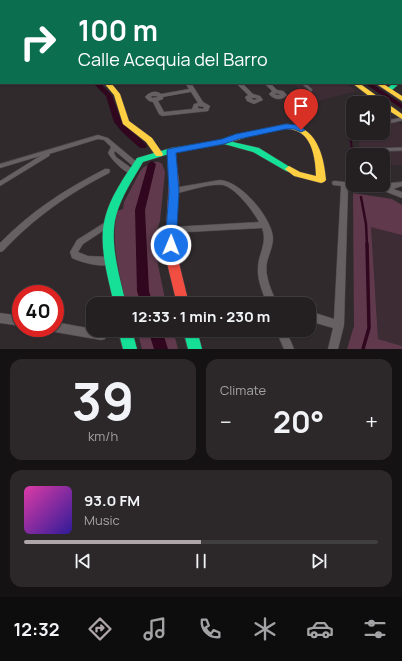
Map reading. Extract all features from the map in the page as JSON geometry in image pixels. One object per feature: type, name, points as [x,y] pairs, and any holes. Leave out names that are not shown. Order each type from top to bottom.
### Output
[{"type":"street","points":[[108,84],[117,94],[126,122],[149,140],[158,154]]},
{"type":"street","points":[[189,84],[193,90],[201,104],[207,105],[208,108],[203,111],[196,110],[162,114],[155,101],[160,99],[161,96],[193,90]]},
{"type":"street","points":[[240,84],[251,96],[259,98],[274,94],[268,84]]},
{"type":"street","points":[[356,84],[402,118]]},
{"type":"street","points":[[398,84],[402,99]]},
{"type":"street","points":[[118,297],[110,261],[109,223],[112,213],[134,168],[145,158],[171,151],[224,142],[236,137],[268,129],[286,126],[295,127],[304,133],[316,149],[319,158],[322,180],[297,174],[256,150],[224,142]]},
{"type":"street","points":[[0,166],[98,137],[106,139],[114,147],[111,153],[114,158],[134,168]]},
{"type":"street","points":[[0,184],[60,148]]},
{"type":"street","points":[[171,151],[174,191],[171,230],[172,259],[181,297]]},
{"type":"street","points":[[0,249],[34,214],[66,192],[107,171]]},
{"type":"street","points":[[174,191],[219,183],[228,184],[249,203],[266,225],[269,239],[262,267],[270,297]]},
{"type":"street","points":[[333,349],[339,325],[345,184],[336,183]]},
{"type":"street","points":[[402,184],[394,185],[387,189],[402,195]]},
{"type":"street","points":[[109,223],[80,242],[74,252],[75,255],[80,258],[110,261]]},
{"type":"street","points":[[171,230],[266,225]]},
{"type":"street","points":[[0,318],[12,320]]},
{"type":"street","points":[[316,318],[339,325]]},
{"type":"street","points":[[64,329],[86,332]]},
{"type":"street","points":[[127,337],[130,349]]},
{"type":"street","points":[[192,337],[195,349]]},
{"type":"street","points":[[284,337],[289,349]]},
{"type":"lane","points":[[304,84],[311,90]]},
{"type":"lane","points":[[390,121],[402,118]]},
{"type":"lane","points":[[390,149],[402,149]]},
{"type":"shaded area","points":[[293,84],[346,84],[357,91],[313,102]]},
{"type":"shaded area","points":[[390,116],[402,125],[402,165],[390,165],[390,148],[360,148],[358,140],[390,140]]},
{"type":"shaded area","points":[[154,162],[159,162],[162,164],[165,172],[160,221],[156,234],[156,255],[165,297],[124,297],[118,269],[115,247],[115,224],[117,211],[123,209],[124,202],[144,167]]},
{"type":"shaded area","points":[[353,193],[392,199],[402,205],[402,235],[371,227],[378,339],[402,346],[402,349],[347,349],[354,326]]},
{"type":"shaded area","points":[[371,226],[402,235],[402,346],[378,339]]},
{"type":"shaded area","points":[[139,337],[175,337],[178,349],[142,349]]},
{"type":"waterway","points":[[97,84],[109,95],[117,120],[125,130],[143,146]]},
{"type":"waterway","points":[[368,84],[402,107]]},
{"type":"waterway","points":[[351,140],[352,148]]},
{"type":"waterway","points":[[145,297],[143,291],[140,210],[152,164]]},
{"type":"waterway","points":[[361,197],[366,224],[367,245]]},
{"type":"waterway","points":[[363,349],[369,328],[367,244]]},
{"type":"waterway","points":[[157,337],[161,349]]},
{"type":"traffic: fast","points":[[389,90],[396,84]]},
{"type":"traffic: fast","points":[[118,297],[110,255],[110,217],[126,182],[140,160],[171,151],[224,142],[256,150],[289,169]]},
{"type":"traffic: fast","points":[[127,337],[130,349]]},
{"type":"traffic: fast","points":[[192,337],[195,349]]},
{"type":"traffic: slow","points":[[108,84],[117,94],[126,122],[149,140],[159,154]]},
{"type":"traffic: slow","points":[[356,84],[402,117]]},
{"type":"traffic: slow","points":[[380,84],[402,99]]},
{"type":"traffic: slow","points":[[224,142],[278,127],[290,126],[299,128],[311,139],[315,147],[320,164],[321,180],[297,174],[289,169]]},
{"type":"traffic: jam","points":[[171,151],[174,183],[171,230],[172,259],[181,297]]},
{"type":"route","points":[[171,245],[174,191],[171,151],[224,142],[236,137],[286,126],[295,127],[301,130]]}]
